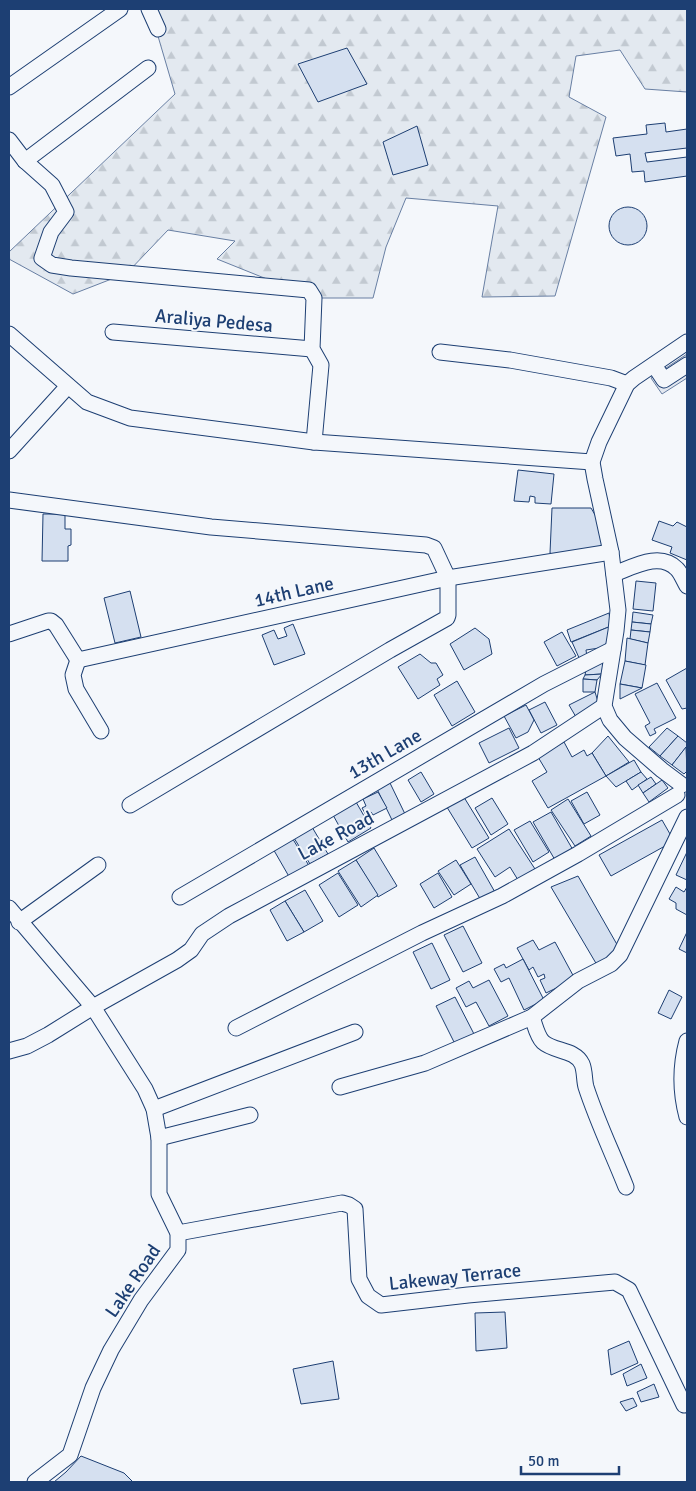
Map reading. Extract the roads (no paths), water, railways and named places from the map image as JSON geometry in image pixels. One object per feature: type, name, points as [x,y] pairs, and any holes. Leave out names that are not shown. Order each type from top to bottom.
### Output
[{"type":"street","points":[[9,87],[120,9]]},
{"type":"street","points":[[149,9],[158,29]]},
{"type":"street","points":[[25,161],[148,68]]},
{"type":"street","points":[[9,140],[25,161],[52,185],[66,212],[51,232],[42,258],[52,265],[309,290],[314,298],[312,349],[321,365],[314,442]]},
{"type":"street","name":"Araliya Pedesa","points":[[113,332],[312,349]]},
{"type":"street","points":[[9,334],[87,402],[130,418],[314,442],[592,462]]},
{"type":"street","points":[[682,788],[624,738],[610,720],[604,706],[618,610],[611,552],[592,462],[599,442],[627,384],[687,342]]},
{"type":"street","points":[[440,352],[510,360],[611,378],[627,384]]},
{"type":"street","points":[[654,365],[664,380],[687,366]]},
{"type":"street","points":[[9,451],[68,386]]},
{"type":"street","points":[[9,500],[211,527],[426,545],[434,548],[448,578],[448,616],[446,618],[130,805]]},
{"type":"street","name":"14th Lane","points":[[78,660],[448,578],[611,552]]},
{"type":"street","points":[[614,574],[660,560],[666,561],[677,569],[687,586]]},
{"type":"street","points":[[9,634],[48,620],[56,625],[78,660],[72,676],[76,688],[101,731]]},
{"type":"street","name":"13th Lane","points":[[180,897],[544,684],[613,649]]},
{"type":"street","name":"Lake Road","points":[[93,1007],[192,950],[202,934],[229,916],[533,753],[604,706]]},
{"type":"street","points":[[340,1087],[425,1063],[532,1017],[578,981],[611,964],[620,956],[687,817],[678,807],[682,788]]},
{"type":"street","points":[[236,1028],[422,932],[502,896],[578,854],[682,788]]},
{"type":"street","points":[[19,922],[98,865]]},
{"type":"street","name":"Lake Road","points":[[9,908],[93,1007],[145,1089],[154,1109],[159,1138],[159,1194],[178,1233],[178,1250],[141,1300],[111,1350],[93,1388],[70,1455],[35,1482]]},
{"type":"street","points":[[9,1051],[27,1046],[93,1007]]},
{"type":"street","points":[[532,1017],[542,1041],[578,1059],[582,1065],[585,1085],[626,1187]]},
{"type":"street","points":[[154,1109],[355,1032]]},
{"type":"street","points":[[687,1041],[683,1056],[681,1081],[687,1117]]},
{"type":"street","points":[[159,1138],[250,1114]]},
{"type":"street","name":"Lakeway Terrace","points":[[178,1233],[342,1203],[349,1205],[355,1209],[359,1279],[368,1296],[381,1306],[468,1295],[615,1282],[629,1290],[684,1405]]}]
